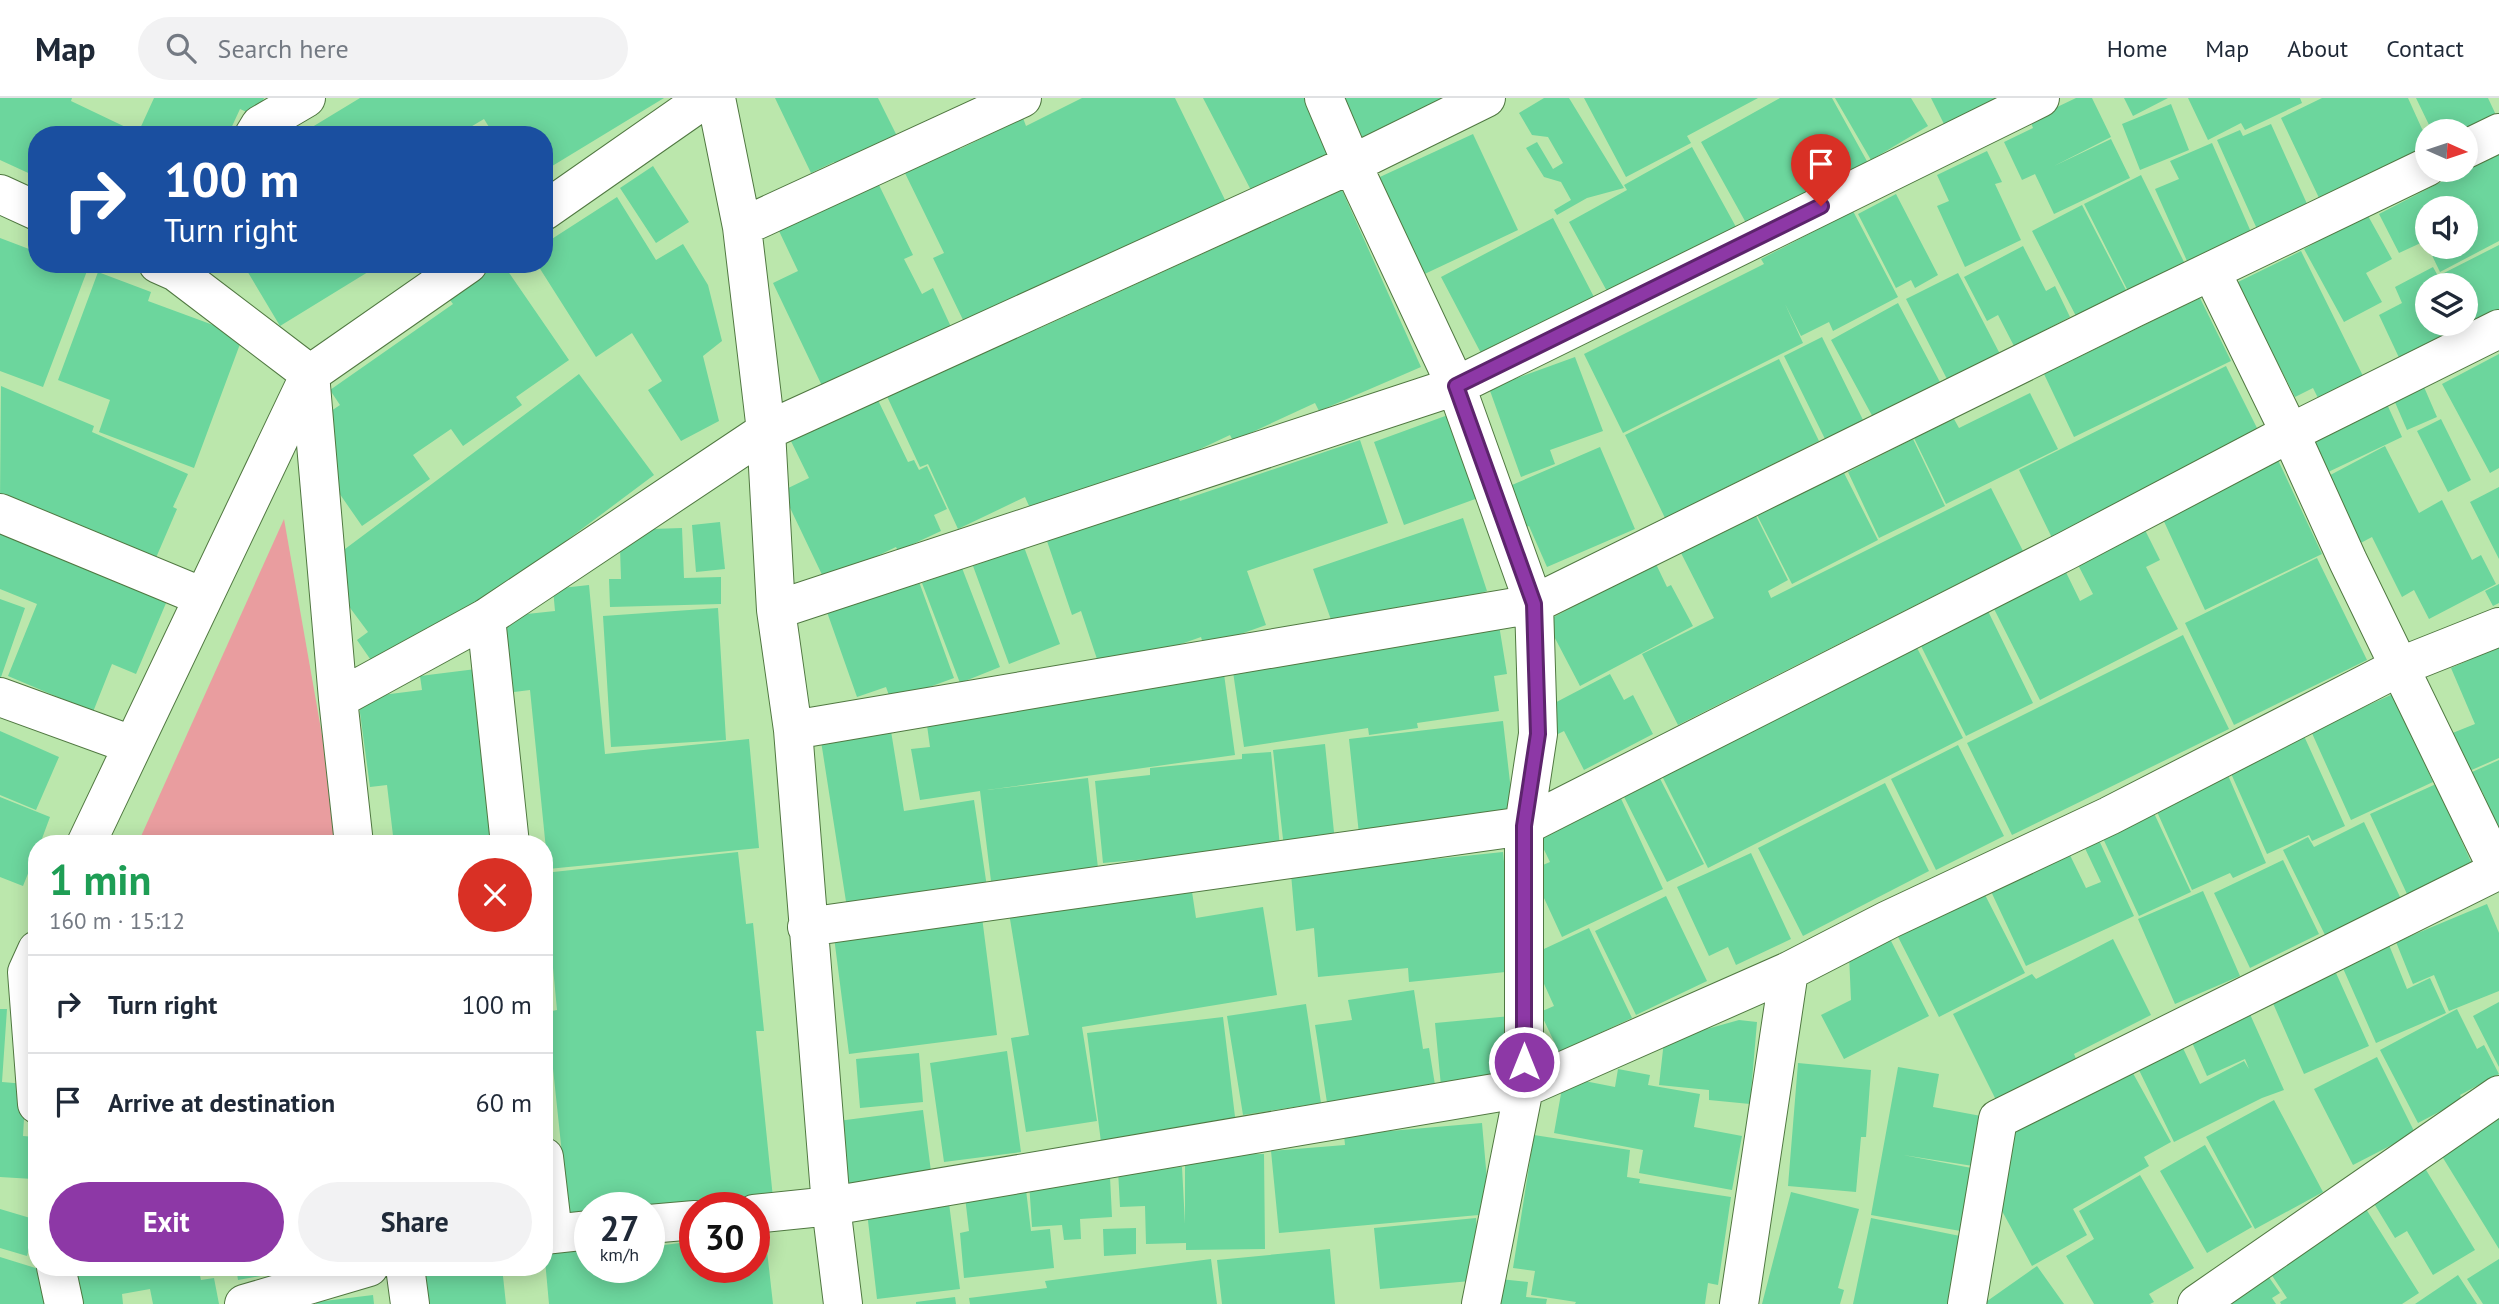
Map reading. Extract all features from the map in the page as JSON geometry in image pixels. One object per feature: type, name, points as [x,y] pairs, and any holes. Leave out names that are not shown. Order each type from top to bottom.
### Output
[{"type":"street","points":[[259,126],[306,98]]},
{"type":"street","points":[[553,205],[706,98]]},
{"type":"street","points":[[716,98],[742,227],[766,431],[776,610],[793,730],[831,1206],[843,1304]]},
{"type":"street","points":[[742,227],[1022,98]]},
{"type":"street","points":[[1324,98],[1456,386],[1534,604],[1538,734],[1524,826],[1524,1088],[1481,1304]]},
{"type":"street","points":[[338,699],[486,618],[766,431],[1352,164],[1486,98]]},
{"type":"street","points":[[776,610],[1456,386],[2040,98]]},
{"type":"street","points":[[2478,143],[2499,133]]},
{"type":"street","points":[[793,730],[1534,604],[2415,173]]},
{"type":"street","points":[[0,194],[28,207]]},
{"type":"street","points":[[1967,1304],[1998,1119],[2499,871],[2211,271]]},
{"type":"street","points":[[180,273],[310,374],[338,699],[353,835]]},
{"type":"street","points":[[90,835],[310,374],[455,273]]},
{"type":"street","points":[[807,926],[1524,826],[2054,558],[2290,433],[2499,329]]},
{"type":"street","points":[[0,513],[203,597]]},
{"type":"street","points":[[486,618],[509,835]]},
{"type":"street","points":[[770,1212],[831,1206],[1524,1088],[1789,971],[1888,920],[2109,816],[2401,666],[2499,627]]},
{"type":"street","points":[[0,697],[132,745]]},
{"type":"street","points":[[25,967],[28,1001]]},
{"type":"street","points":[[1740,1304],[1789,971]]},
{"type":"street","points":[[2197,1304],[2499,1095]]},
{"type":"street","points":[[553,1234],[574,1232]]},
{"type":"street","points":[[58,1276],[64,1304]]},
{"type":"street","points":[[244,1304],[339,1276]]},
{"type":"street","points":[[406,1276],[410,1304]]},
{"type":"shaded area","points":[[284,519],[340,835],[142,835]]},
{"type":"building","points":[[0,98],[72,98],[71,101],[123,126],[28,126],[28,173],[0,160]]},
{"type":"building","points":[[154,98],[264,98],[256,116],[240,109],[232,126],[141,126]]},
{"type":"building","points":[[360,98],[664,98],[553,166],[553,126],[488,126],[484,119],[472,126],[314,126]]},
{"type":"building","points":[[775,98],[878,98],[900,142],[839,172],[834,162],[811,173]]},
{"type":"building","points":[[1082,98],[1175,98],[1227,204],[1094,264],[1093,261],[965,324],[933,258],[944,253],[903,169],[956,143],[960,149],[1023,118],[1026,126]]},
{"type":"building","points":[[1203,98],[1309,98],[1338,154],[1254,196]]},
{"type":"building","points":[[1338,98],[1465,98],[1361,146]]},
{"type":"building","points":[[1544,98],[1569,98],[1624,188],[1587,198],[1557,215],[1554,210],[1571,200],[1561,182],[1544,177],[1526,148],[1537,142],[1553,169],[1563,163],[1548,137],[1532,135],[1519,113]]},
{"type":"building","points":[[1584,98],[1758,98],[1687,136],[1691,143],[1626,177]]},
{"type":"building","points":[[1780,98],[1832,98],[1868,163],[1750,230],[1701,142]]},
{"type":"building","points":[[1835,98],[1911,98],[1928,126],[1871,160]]},
{"type":"building","points":[[1931,98],[2005,98],[1945,126]]},
{"type":"building","points":[[2076,98],[2092,98],[2111,137],[2054,166],[2111,139],[2130,178],[2054,214],[2035,174],[2022,180],[2004,142],[2033,128],[2030,120]]},
{"type":"building","points":[[2124,98],[2168,98],[2133,116]]},
{"type":"building","points":[[2188,98],[2300,98],[2302,103],[2245,130],[2241,123],[2208,140]]},
{"type":"building","points":[[2322,98],[2408,98],[2418,119],[2415,119],[2415,154],[2320,200],[2281,118]]},
{"type":"building","points":[[2416,98],[2488,98],[2496,115],[2478,124],[2478,119],[2426,119]]},
{"type":"building","points":[[2171,104],[2189,150],[2140,170],[2122,124]]},
{"type":"building","points":[[2271,124],[2308,206],[2257,229],[2217,140],[2240,130],[2243,136]]},
{"type":"building","points":[[1473,134],[1518,230],[1414,279],[1369,182]]},
{"type":"building","points":[[2212,143],[2251,232],[2187,261],[2155,189],[2179,179],[2170,161]]},
{"type":"building","points":[[1692,147],[1741,236],[1608,293],[1569,222],[1627,190],[1624,185]]},
{"type":"building","points":[[1987,151],[2002,182],[1995,184],[2021,240],[1965,267],[1937,206],[1949,201],[1937,175]]},
{"type":"building","points":[[2499,152],[2499,241],[2478,252],[2478,196],[2415,196],[2415,246],[2399,253],[2379,214],[2441,182],[2478,182],[2478,163]]},
{"type":"building","points":[[653,166],[689,222],[656,243],[620,188]]},
{"type":"building","points":[[2141,175],[2185,264],[2129,293],[2084,204]]},
{"type":"building","points":[[878,183],[913,255],[904,259],[922,294],[933,288],[952,329],[824,390],[773,283],[798,271],[779,231]]},
{"type":"building","points":[[1342,190],[1421,367],[1319,411],[1315,403],[1233,441],[1230,435],[1162,467],[1034,517],[1025,497],[958,529],[928,464],[920,467],[884,390],[1032,322],[1036,330]]},
{"type":"building","points":[[1896,194],[1938,275],[1915,288],[1911,280],[1896,288],[1858,214]]},
{"type":"building","points":[[617,197],[656,260],[683,244],[708,285],[722,341],[703,356],[719,421],[681,441],[648,390],[662,381],[632,333],[596,357],[543,273],[553,273],[553,238]]},
{"type":"building","points":[[2082,205],[2127,292],[2077,318],[2032,231]]},
{"type":"building","points":[[1853,211],[1898,297],[1833,331],[1829,322],[1801,336],[1785,304],[1803,343],[1623,433],[1584,354],[1764,264],[1761,259]]},
{"type":"building","points":[[2367,214],[2392,259],[2366,273],[2382,302],[2344,322],[2304,249]]},
{"type":"building","points":[[1553,218],[1594,297],[1483,357],[1441,277]]},
{"type":"building","points":[[0,238],[28,249],[28,273],[86,273],[43,387],[0,371]]},
{"type":"building","points":[[2499,245],[2499,319],[2478,329],[2478,273],[2444,273],[2471,259],[2478,259],[2478,256]]},
{"type":"building","points":[[2023,246],[2046,291],[2055,286],[2070,317],[2014,346],[1998,315],[1987,321],[1964,277]]},
{"type":"building","points":[[2301,251],[2367,384],[2322,406],[2313,388],[2295,397],[2270,348],[2264,351],[2238,282]]},
{"type":"building","points":[[2434,259],[2465,259],[2440,272]]},
{"type":"building","points":[[2433,267],[2436,273],[2422,273]]},
{"type":"building","points":[[98,273],[151,292],[148,301],[243,336],[194,468],[99,432],[110,400],[58,380]]},
{"type":"building","points":[[248,273],[366,273],[280,326]]},
{"type":"building","points":[[484,273],[509,273],[569,360],[516,397],[522,405],[463,446],[451,429],[413,455],[430,479],[362,526],[337,490],[325,415],[340,405],[330,390],[453,304],[441,288]]},
{"type":"building","points":[[1958,273],[2001,356],[1949,383],[1906,299]]},
{"type":"building","points":[[2415,276],[2415,336],[2462,336],[2402,364],[2379,315],[2402,303],[2395,287]]},
{"type":"building","points":[[2200,298],[2231,361],[2074,437],[2044,374]]},
{"type":"building","points":[[1898,303],[1941,384],[1875,421],[1831,340]]},
{"type":"building","points":[[1822,337],[1863,420],[1825,439],[1784,356]]},
{"type":"building","points":[[2499,354],[2499,468],[2490,473],[2442,384]]},
{"type":"building","points":[[1575,357],[1603,431],[1550,450],[1555,464],[1521,477],[1489,388]]},
{"type":"building","points":[[1779,359],[1819,441],[1665,518],[1625,435]]},
{"type":"building","points":[[2226,366],[2262,438],[2054,542],[2019,470]]},
{"type":"building","points":[[579,374],[654,475],[455,624],[377,669],[357,640],[368,632],[339,593],[337,555]]},
{"type":"building","points":[[1,386],[94,426],[92,432],[188,474],[173,507],[177,509],[152,567],[0,501]]},
{"type":"building","points":[[2424,387],[2437,417],[2407,430],[2394,400]]},
{"type":"building","points":[[2030,393],[2058,449],[1946,504],[1914,438],[1954,419],[1959,428]]},
{"type":"building","points":[[875,394],[908,462],[914,460],[919,470],[927,466],[947,509],[934,515],[941,531],[898,551],[896,547],[825,581],[782,491],[809,478],[788,435]]},
{"type":"building","points":[[2386,402],[2402,437],[2324,474],[2307,439]]},
{"type":"building","points":[[1448,415],[1478,498],[1404,525],[1374,442]]},
{"type":"building","points":[[2441,419],[2471,480],[2448,492],[2417,431]]},
{"type":"building","points":[[1913,439],[1945,506],[1879,538],[1848,472]]},
{"type":"building","points":[[1360,440],[1388,523],[1247,571],[1266,625],[1204,647],[1201,637],[1141,658],[1097,659],[1081,611],[1072,615],[1047,541],[1178,497],[1180,501]]},
{"type":"building","points":[[2385,446],[2419,513],[2442,500],[2472,560],[2481,555],[2496,584],[2429,619],[2414,590],[2402,597],[2372,537],[2353,547],[2319,481]]},
{"type":"building","points":[[1600,447],[1635,529],[1547,567],[1529,526],[1516,531],[1498,491]]},
{"type":"building","points":[[2278,460],[2322,554],[2205,610],[2161,515]]},
{"type":"building","points":[[1842,469],[1878,540],[1792,584],[1756,513]]},
{"type":"building","points":[[2499,487],[2499,559],[2470,502]]},
{"type":"building","points":[[1991,488],[2023,551],[1678,725],[1642,654],[1714,618],[1681,553],[1756,516],[1788,580],[1768,591],[1771,598]]},
{"type":"building","points":[[1463,518],[1487,591],[1412,617],[1335,631],[1313,569]]},
{"type":"building","points":[[720,522],[725,569],[696,572],[692,525]]},
{"type":"building","points":[[2142,524],[2160,560],[2146,567],[2178,629],[2040,700],[1989,599],[2061,562],[2080,601],[2093,594],[2075,559]]},
{"type":"building","points":[[0,526],[169,596],[136,674],[112,664],[93,712],[8,676],[37,604],[0,589]]},
{"type":"building","points":[[682,528],[684,578],[721,577],[721,604],[610,607],[609,579],[621,579],[620,548],[651,529]]},
{"type":"building","points":[[1024,547],[1060,644],[1009,664],[973,566]]},
{"type":"building","points":[[2317,558],[2367,660],[2234,725],[2185,623]]},
{"type":"building","points":[[1656,564],[1667,587],[1671,585],[1693,626],[1580,686],[1546,621]]},
{"type":"building","points":[[962,568],[1000,667],[960,683],[922,583]]},
{"type":"building","points":[[918,579],[954,678],[891,701],[886,687],[857,697],[827,612]]},
{"type":"building","points":[[2499,584],[2499,603],[2493,606],[2485,591]]},
{"type":"building","points":[[589,585],[605,754],[749,739],[759,848],[553,869],[553,835],[545,835],[530,690],[505,693],[498,617],[555,611],[553,589]]},
{"type":"building","points":[[0,599],[25,608],[0,680]]},
{"type":"building","points":[[1985,605],[2033,703],[1966,736],[1917,638]]},
{"type":"building","points":[[718,608],[726,740],[611,747],[603,616]]},
{"type":"building","points":[[1499,625],[1507,674],[1494,676],[1499,711],[1417,723],[1418,728],[1369,735],[1368,728],[1244,747],[1232,665]]},
{"type":"building","points":[[2183,635],[2229,729],[2012,835],[1967,743]]},
{"type":"building","points":[[1912,638],[1963,738],[1708,868],[1658,768]]},
{"type":"building","points":[[2499,647],[2499,758],[2467,772],[2450,734],[2475,724],[2451,668]]},
{"type":"building","points":[[476,669],[504,835],[393,835],[387,785],[370,787],[358,698],[422,690],[420,676]]},
{"type":"building","points":[[1224,674],[1235,755],[987,790],[1088,778],[1098,868],[991,881],[980,791],[920,800],[911,749],[930,747],[926,718]]},
{"type":"building","points":[[1610,674],[1624,700],[1633,695],[1653,734],[1584,770],[1564,731],[1558,734],[1545,708]]},
{"type":"building","points":[[2393,694],[2433,782],[2351,820],[2311,731]]},
{"type":"building","points":[[1503,721],[1514,817],[1359,834],[1349,739]]},
{"type":"building","points":[[0,731],[59,757],[36,810],[0,795]]},
{"type":"building","points":[[891,731],[904,811],[974,800],[987,887],[847,908],[821,741]]},
{"type":"building","points":[[2304,736],[2345,826],[2312,841],[2309,835],[2267,854],[2229,769]]},
{"type":"building","points":[[1325,744],[1335,842],[1284,848],[1273,750]]},
{"type":"building","points":[[1958,745],[2004,836],[1936,870],[1891,779]]},
{"type":"building","points":[[1271,752],[1280,847],[1103,863],[1095,781],[1150,775],[1150,768],[1242,759],[1242,754]]},
{"type":"building","points":[[2499,760],[2499,831],[2482,791],[2471,796],[2463,776]]},
{"type":"building","points":[[1654,767],[1704,864],[1667,882],[1618,785]]},
{"type":"building","points":[[2227,773],[2266,863],[2233,878],[2230,873],[2192,890],[2154,805]]},
{"type":"building","points":[[1885,783],[1929,871],[1803,936],[1758,848]]},
{"type":"building","points":[[2436,784],[2472,864],[2407,894],[2370,814]]},
{"type":"building","points":[[1617,790],[1663,889],[1562,937],[1531,870],[1550,862],[1534,829]]},
{"type":"building","points":[[0,797],[50,817],[43,835],[28,835],[28,874],[23,886],[0,877]]},
{"type":"building","points":[[2152,809],[2191,892],[2139,916],[2101,834]]},
{"type":"building","points":[[2364,822],[2402,901],[2327,939],[2283,850],[2308,837],[2314,847]]},
{"type":"building","points":[[2097,836],[2134,916],[2026,966],[1988,885],[2067,849],[2086,888],[2101,882],[2082,842]]},
{"type":"building","points":[[738,852],[746,924],[753,923],[764,1031],[756,1031],[773,1198],[770,1198],[770,1192],[679,1192],[679,1208],[665,1209],[665,1192],[574,1192],[574,1220],[569,1220],[553,1069],[553,1011],[557,1010],[553,968],[553,872]]},
{"type":"building","points":[[1503,852],[1515,971],[1409,982],[1408,968],[1318,977],[1314,928],[1296,931],[1291,874]]},
{"type":"building","points":[[1751,853],[1791,939],[1736,965],[1728,947],[1709,956],[1677,887]]},
{"type":"building","points":[[2283,860],[2319,934],[2250,968],[2214,893]]},
{"type":"building","points":[[1191,885],[1196,918],[1263,907],[1277,995],[1082,1027],[1097,1121],[1026,1132],[1011,1038],[1029,1035],[1009,913]]},
{"type":"building","points":[[1982,889],[2025,973],[1939,1017],[1896,933]]},
{"type":"building","points":[[2203,891],[2240,976],[2175,1004],[2138,919]]},
{"type":"building","points":[[1666,896],[1707,981],[1636,1015],[1595,931]]},
{"type":"building","points":[[2487,904],[2499,933],[2499,991],[2449,1011],[2434,975],[2413,984],[2396,942]]},
{"type":"building","points":[[982,917],[997,1035],[849,1054],[834,937]]},
{"type":"building","points":[[1589,928],[1632,1018],[1559,1052],[1540,1012],[1554,1006],[1531,955]]},
{"type":"building","points":[[1888,935],[1929,1016],[1844,1059],[1821,1015],[1851,1000],[1849,955]]},
{"type":"building","points":[[2113,939],[2151,1015],[2074,1054],[2077,1061],[1997,1102],[1953,1014],[2032,974],[2036,979]]},
{"type":"building","points":[[2389,945],[2407,989],[2430,978],[2446,1013],[2376,1043],[2342,966]]},
{"type":"building","points":[[2336,973],[2369,1046],[2304,1074],[2272,1001]]},
{"type":"building","points":[[1414,990],[1423,1049],[1429,1048],[1436,1091],[1328,1109],[1315,1025],[1352,1020],[1348,1000]]},
{"type":"building","points":[[2499,1002],[2499,1067],[2473,1016]]},
{"type":"building","points":[[1306,1004],[1321,1103],[1243,1115],[1227,1016]]},
{"type":"building","points":[[0,1009],[7,1009],[2,1082],[26,1084],[23,1136],[28,1136],[28,1179],[0,1177]]},
{"type":"building","points":[[2457,1009],[2477,1049],[2484,1045],[2499,1074],[2460,1095],[2462,1100],[2418,1123],[2380,1050]]},
{"type":"building","points":[[2249,1012],[2284,1090],[2262,1098],[2174,1142],[2138,1068],[2182,1046],[2200,1084],[2244,1061],[2249,1069],[2245,1059],[2207,1076],[2190,1038]]},
{"type":"building","points":[[1511,1016],[1517,1079],[1441,1086],[1435,1023]]},
{"type":"building","points":[[1223,1017],[1236,1125],[1101,1142],[1087,1033]]},
{"type":"building","points":[[1739,1020],[1757,1022],[1750,1104],[1709,1100],[1709,1090],[1659,1085],[1664,1041]]},
{"type":"building","points":[[1007,1051],[1021,1152],[944,1162],[930,1063]]},
{"type":"building","points":[[919,1053],[923,1102],[860,1108],[856,1059]]},
{"type":"building","points":[[2377,1057],[2415,1133],[2353,1165],[2314,1089]]},
{"type":"building","points":[[1798,1063],[1871,1070],[1866,1137],[1861,1137],[1856,1192],[1788,1186]]},
{"type":"building","points":[[2129,1066],[2171,1142],[2144,1157],[2149,1166],[2073,1209],[2087,1235],[2032,1266],[1996,1200],[2006,1135]]},
{"type":"building","points":[[1898,1067],[1939,1074],[1933,1107],[1981,1116],[1973,1166],[1903,1155],[1977,1169],[1966,1232],[1871,1215]]},
{"type":"building","points":[[1618,1069],[1650,1075],[1648,1085],[1700,1094],[1694,1127],[1742,1136],[1732,1190],[1639,1173],[1643,1150],[1554,1133],[1564,1077],[1615,1087]]},
{"type":"building","points":[[2274,1100],[2323,1192],[2255,1229],[2206,1137]]},
{"type":"building","points":[[923,1110],[932,1179],[847,1190],[838,1121]]},
{"type":"building","points":[[2499,1116],[2499,1249],[2440,1153]]},
{"type":"building","points":[[1482,1123],[1490,1214],[1279,1233],[1271,1151],[1345,1145],[1344,1135]]},
{"type":"building","points":[[1534,1135],[1630,1150],[1627,1177],[1640,1179],[1639,1183],[1731,1197],[1718,1285],[1708,1283],[1705,1304],[1575,1304],[1576,1302],[1531,1295],[1535,1271],[1513,1268]]},
{"type":"building","points":[[2205,1145],[2252,1227],[2207,1253],[2160,1171]]},
{"type":"building","points":[[1264,1154],[1265,1249],[1186,1250],[1186,1243],[1146,1244],[1145,1206],[1120,1207],[1118,1170],[1182,1167],[1185,1224],[1185,1155]]},
{"type":"building","points":[[2423,1165],[2475,1250],[2433,1275],[2407,1231],[2395,1238],[2370,1197]]},
{"type":"building","points":[[2140,1175],[2194,1268],[2149,1294],[2154,1302],[2150,1304],[2094,1304],[2066,1256],[2094,1239],[2079,1211]]},
{"type":"building","points":[[1110,1177],[1112,1217],[1080,1219],[1081,1239],[1064,1240],[1062,1225],[1032,1227],[1029,1182]]},
{"type":"building","points":[[1026,1190],[1031,1231],[1050,1229],[1054,1268],[964,1278],[960,1233],[969,1231],[965,1197]]},
{"type":"building","points":[[1791,1192],[1859,1209],[1838,1288],[1844,1290],[1840,1304],[1762,1304]]},
{"type":"building","points":[[949,1203],[960,1289],[877,1299],[867,1212]]},
{"type":"building","points":[[0,1209],[28,1217],[27,1256],[0,1248]]},
{"type":"building","points":[[2366,1209],[2419,1293],[2402,1304],[2281,1304],[2280,1302],[2287,1298],[2269,1271]]},
{"type":"building","points":[[1476,1218],[1482,1280],[1380,1289],[1374,1228]]},
{"type":"building","points":[[1871,1218],[1965,1237],[1951,1304],[1853,1304]]},
{"type":"building","points":[[1136,1228],[1136,1254],[1104,1256],[1103,1229]]},
{"type":"building","points":[[679,1243],[679,1283],[770,1283],[770,1277],[773,1304],[549,1304],[546,1276],[553,1276],[553,1248],[574,1246],[574,1283],[665,1283],[665,1245]]},
{"type":"building","points":[[1330,1249],[1335,1304],[1222,1304],[1217,1260]]},
{"type":"building","points":[[0,1257],[28,1266],[28,1276],[43,1276],[50,1304],[0,1304]]},
{"type":"building","points":[[1211,1259],[1217,1304],[970,1304],[969,1298],[1047,1288],[1045,1281]]},
{"type":"building","points":[[2499,1259],[2499,1304],[2483,1304],[2467,1279]]},
{"type":"building","points":[[2037,1266],[2064,1304],[1983,1304]]},
{"type":"building","points":[[2266,1273],[2280,1293],[2272,1298],[2276,1304],[2219,1304]]},
{"type":"building","points":[[2458,1275],[2477,1304],[2415,1304]]},
{"type":"building","points":[[68,1276],[200,1276],[201,1280],[214,1278],[219,1304],[153,1304],[150,1289],[122,1294],[123,1304],[73,1304]]},
{"type":"building","points":[[237,1276],[261,1276],[238,1280]]},
{"type":"building","points":[[425,1276],[503,1276],[506,1304],[428,1304]]},
{"type":"building","points":[[1490,1278],[1528,1282],[1526,1297],[1547,1299],[1546,1304],[1488,1304]]},
{"type":"building","points":[[373,1295],[374,1304],[316,1304],[316,1302]]},
{"type":"building","points":[[955,1297],[956,1304],[916,1304],[916,1302]]},
{"type":"route","points":[[1524,1062],[1524,826],[1538,734],[1534,604],[1456,386],[1821,206]]}]
